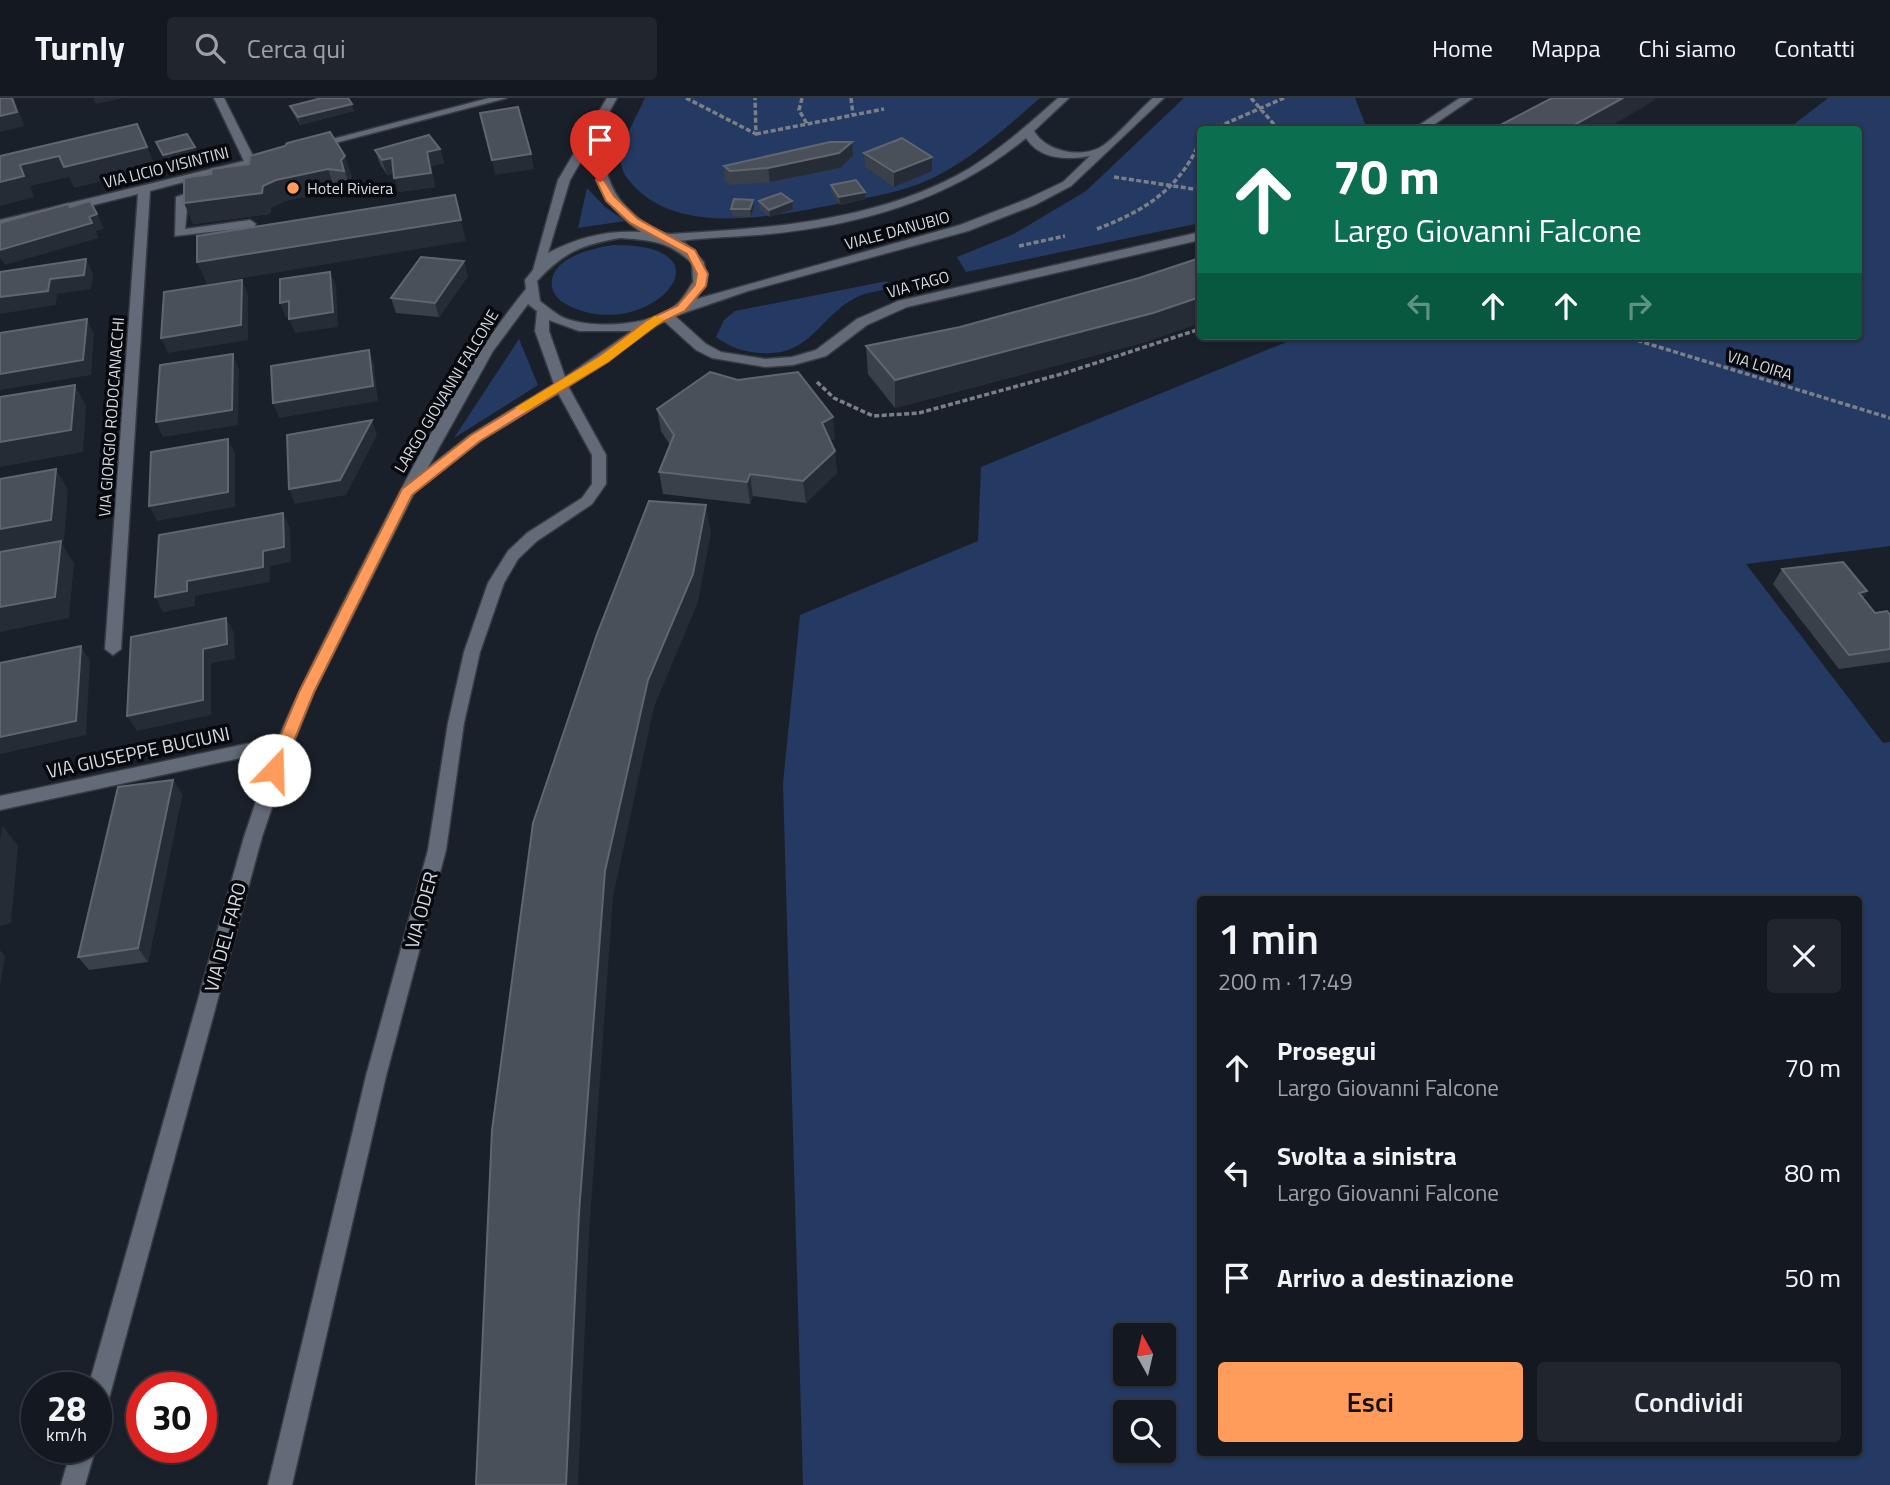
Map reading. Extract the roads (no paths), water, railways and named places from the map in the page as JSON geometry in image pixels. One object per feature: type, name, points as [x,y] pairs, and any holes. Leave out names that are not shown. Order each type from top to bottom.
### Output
[{"type":"street","points":[[219,98],[250,162]]},
{"type":"street","points":[[303,149],[500,98]]},
{"type":"street","points":[[589,136],[612,98]]},
{"type":"street","name":"VIALE DANUBIO","points":[[663,238],[796,229],[876,212],[957,180],[1007,150],[1065,98]]},
{"type":"street","name":"VIALE DANUBIO","points":[[681,308],[756,284],[964,228],[1046,196],[1087,168],[1159,98]]},
{"type":"street","points":[[1423,126],[1468,98]]},
{"type":"street","points":[[1028,131],[1034,144],[1052,153],[1072,155],[1106,150]]},
{"type":"street","name":"LARGO GIOVANNI FALCONE","points":[[543,312],[579,327],[628,328],[667,316],[681,308],[693,298],[702,274],[691,252],[624,213],[606,193],[598,178],[595,151],[589,136]]},
{"type":"street","name":"LARGO GIOVANNI FALCONE","points":[[407,492],[487,350],[530,292],[531,280],[538,268],[561,189],[589,136]]},
{"type":"street","name":"VIA LICIO VISINTINI","points":[[0,224],[289,152]]},
{"type":"street","points":[[235,166],[241,178]]},
{"type":"street","name":"VIA GIORGIO RODOCANACCHI","points":[[113,649],[144,188]]},
{"type":"street","points":[[219,188],[182,197],[179,233],[250,224]]},
{"type":"street","name":"LARGO GIOVANNI FALCONE","points":[[538,268],[570,245],[592,238],[640,234],[663,238]]},
{"type":"street","name":"VIA TAGO","points":[[667,316],[701,347],[717,355],[755,363],[793,361],[821,353],[862,323],[903,304],[1197,237]]},
{"type":"street","points":[[530,292],[543,312],[542,331],[561,385]]},
{"type":"street","name":"LARGO GIOVANNI FALCONE","points":[[407,492],[475,438],[616,351],[651,322]]},
{"type":"street","name":"VIA ODER","points":[[280,1485],[376,1076],[437,850],[456,723],[472,652],[493,589],[513,555],[531,537],[587,501],[599,484],[600,464],[596,446],[561,385]]},
{"type":"street","name":"VIA DEL FARO","points":[[104,1372],[253,837],[285,742],[306,692],[407,492]]},
{"type":"street","name":"VIA GIUSEPPE BUCIUNI","points":[[0,803],[285,742]]},
{"type":"street","points":[[73,1485],[79,1463]]},
{"type":"place","name":"Hotel Riviera","points":[[293,188]]}]
